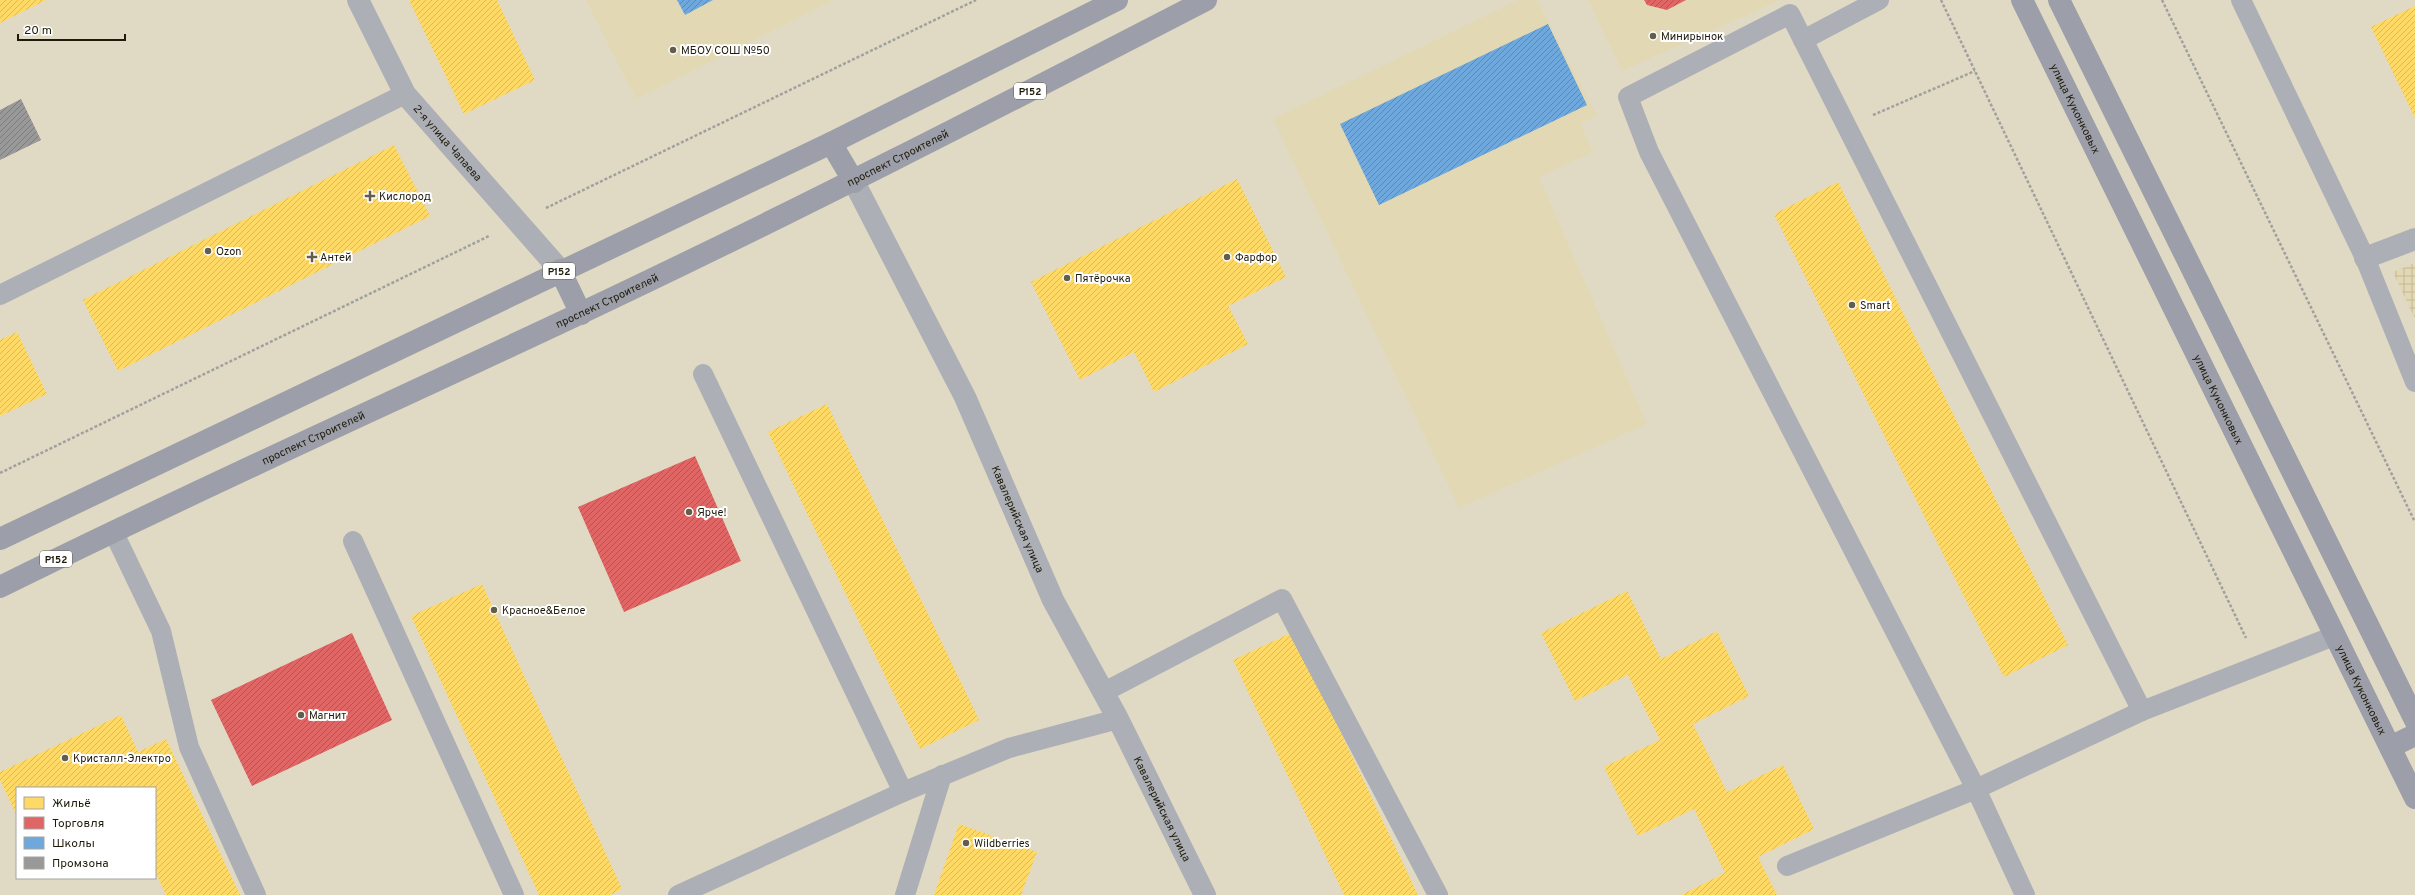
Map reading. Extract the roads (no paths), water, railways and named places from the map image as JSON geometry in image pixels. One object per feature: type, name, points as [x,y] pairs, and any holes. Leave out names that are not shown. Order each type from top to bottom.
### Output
[{"type":"main road","name":"Р152","points":[[0,539],[560,270],[831,143],[1117,0]]},
{"type":"main road","name":"проспект Строителей","points":[[0,587],[113,531],[580,314],[854,182],[1206,0]]},
{"type":"main road","name":"улица Куконковых","points":[[2022,0],[2415,798]]},
{"type":"main road","points":[[2059,0],[2415,720]]},
{"type":"main road","name":"Кавалерийская улица","points":[[831,143],[854,182]]},
{"type":"main road","points":[[560,270],[580,314]]},
{"type":"main road","points":[[2390,747],[2415,735]]},
{"type":"street","name":"2-я улица Чапаева","points":[[358,0],[405,94],[560,270]]},
{"type":"street","name":"Кавалерийская улица","points":[[854,182],[965,397],[1053,600],[1118,719],[1198,889]]},
{"type":"street","points":[[2365,258],[2415,239]]},
{"type":"lane","points":[[1804,40],[1879,0]]},
{"type":"lane","points":[[2241,0],[2365,258],[2415,382]]},
{"type":"lane","points":[[2025,895],[1976,789],[1648,152],[1628,97],[1790,14],[2142,711]]},
{"type":"lane","points":[[0,295],[405,94]]},
{"type":"lane","points":[[704,374],[903,792]]},
{"type":"lane","points":[[113,531],[161,630],[189,748],[256,895]]},
{"type":"lane","points":[[353,541],[514,895]]},
{"type":"lane","points":[[1104,692],[1282,599],[1438,895]]},
{"type":"lane","points":[[1787,866],[1976,789],[2142,711],[2334,636]]},
{"type":"lane","points":[[678,895],[903,792],[1009,748],[1118,719]]},
{"type":"lane","points":[[905,895],[942,775]]},
{"type":"place","name":"Минирынок","points":[[1653,36]]},
{"type":"place","name":"МБОУ СОШ №50","points":[[673,50]]},
{"type":"place","name":"Кислород","points":[[370,196]]},
{"type":"place","name":"Ozon","points":[[208,251]]},
{"type":"place","name":"Антей","points":[[312,257]]},
{"type":"place","name":"Фарфор","points":[[1227,257]]},
{"type":"place","name":"Пятёрочка","points":[[1067,278]]},
{"type":"place","name":"Smart","points":[[1852,305]]},
{"type":"place","name":"Ярче!","points":[[689,512]]},
{"type":"place","name":"Красное&Белое","points":[[494,610]]},
{"type":"place","name":"Магнит","points":[[301,715]]},
{"type":"place","name":"Кристалл-Электро","points":[[65,758]]},
{"type":"place","name":"Wildberries","points":[[966,843]]}]
